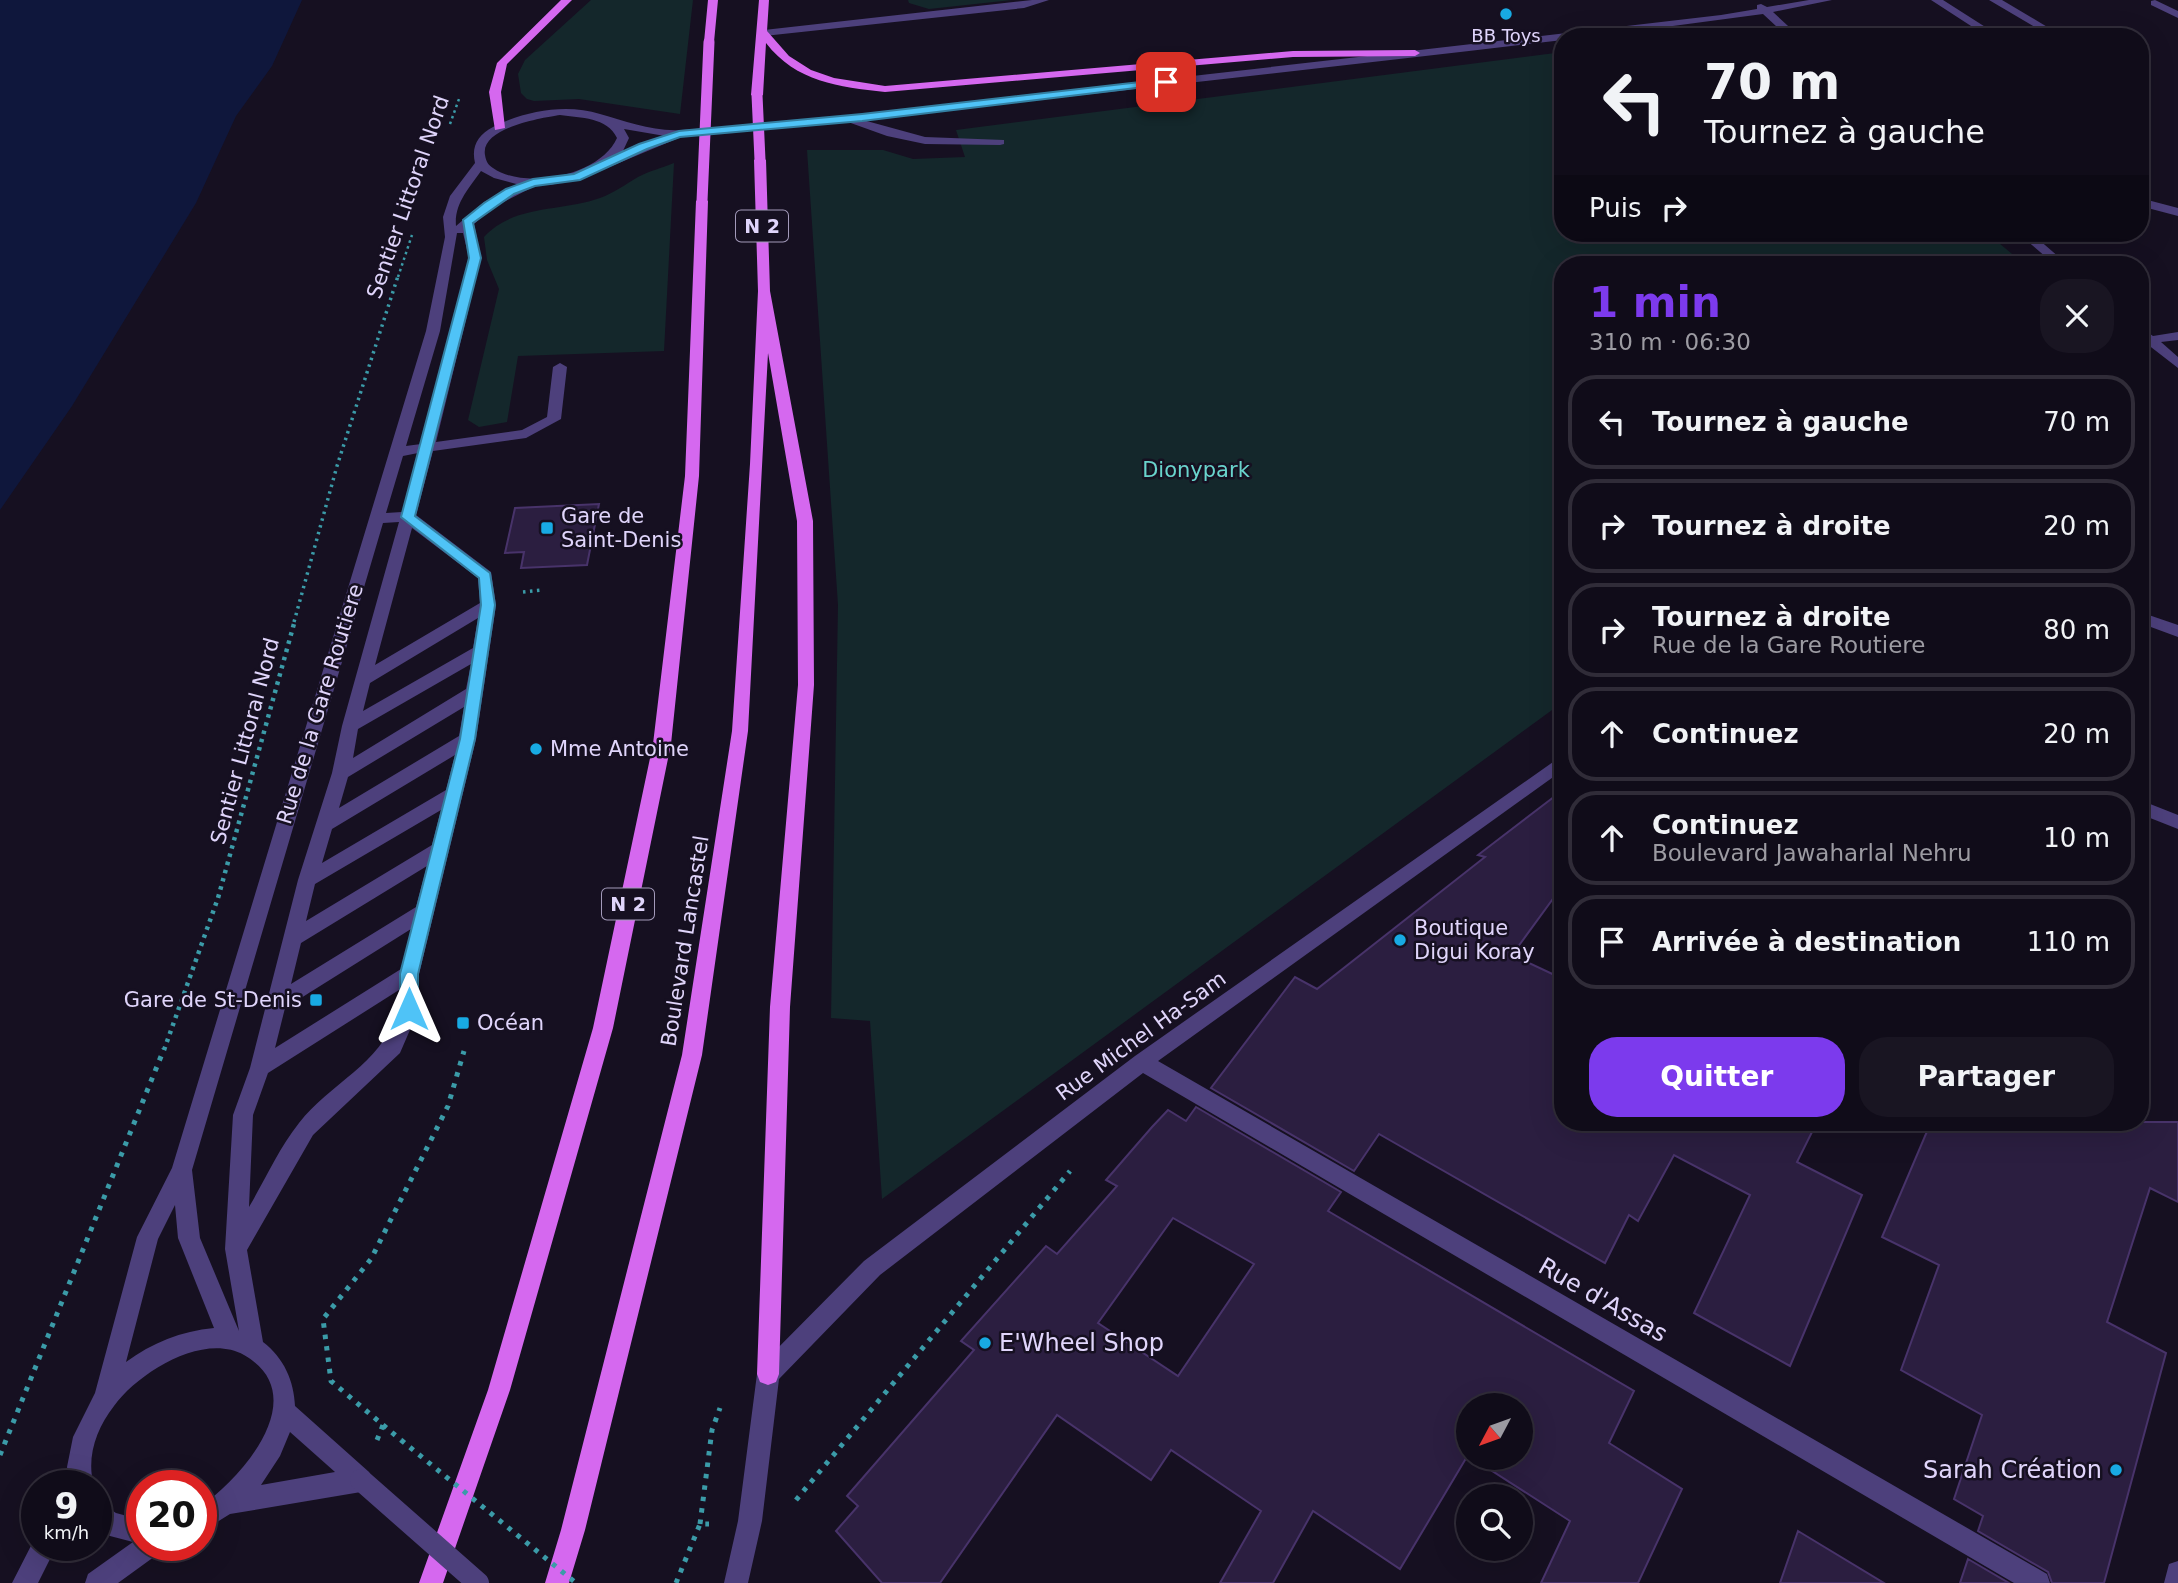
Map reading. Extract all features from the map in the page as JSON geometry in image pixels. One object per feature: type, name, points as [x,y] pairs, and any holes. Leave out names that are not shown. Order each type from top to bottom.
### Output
[{"type":"main road","points":[[499,128],[495,92],[502,63],[568,0]]},
{"type":"main road","name":"N 2","points":[[431,1583],[499,1390],[599,1041],[662,744],[692,476],[709,42],[713,0]]},
{"type":"main road","name":"N 2","points":[[764,0],[764,33],[757,95],[764,291]]},
{"type":"main road","points":[[764,33],[787,60],[817,75],[845,85],[885,89],[1293,54],[1415,53]]},
{"type":"main road","points":[[764,291],[805,522],[806,685],[780,1007],[768,1374]]},
{"type":"main road","name":"Boulevard Lancastel","points":[[557,1583],[573,1530],[692,1055],[740,731],[756,477],[764,291]]},
{"type":"street","points":[[764,33],[1024,5],[1044,0]]},
{"type":"street","points":[[1747,0],[1762,5]]},
{"type":"street","points":[[1753,0],[1786,28]]},
{"type":"street","points":[[1596,28],[1762,5],[1827,0]]},
{"type":"street","points":[[1936,0],[1981,28]]},
{"type":"street","points":[[1994,0],[2044,28]]},
{"type":"street","points":[[2168,0],[2155,4],[2178,15]]},
{"type":"street","points":[[614,124],[679,134],[848,119],[1415,53],[1554,34]]},
{"type":"street","points":[[499,128],[516,120],[560,112],[600,116],[622,132],[624,142],[620,152],[610,162]]},
{"type":"street","points":[[848,119],[896,137],[946,145],[1000,142]]},
{"type":"street","name":"Rue de la Gare Routiere","points":[[106,1396],[148,1237],[182,1170],[433,331],[451,237],[449,217],[456,196],[481,163],[479,152],[485,139],[499,128]]},
{"type":"street","points":[[481,163],[492,173],[510,180],[533,183],[576,177],[679,134]]},
{"type":"street","points":[[451,237],[488,205],[533,183]]},
{"type":"street","points":[[2149,204],[2178,212]]},
{"type":"street","points":[[253,1348],[236,1249],[243,1115],[260,1068],[307,880],[341,773],[350,726],[427,448],[475,258],[467,222]]},
{"type":"street","points":[[2035,242],[2051,256]]},
{"type":"street","points":[[2149,338],[2178,336]]},
{"type":"street","points":[[2149,342],[2178,363]]},
{"type":"street","points":[[396,452],[526,434],[554,419],[560,367]]},
{"type":"street","points":[[236,1249],[306,1129],[393,1047],[409,1009],[409,974],[467,739],[488,605],[485,576],[408,517],[375,518]]},
{"type":"street","points":[[364,679],[488,605]]},
{"type":"street","points":[[2149,620],[2178,631]]},
{"type":"street","points":[[350,726],[481,651]]},
{"type":"street","points":[[341,773],[475,692]]},
{"type":"street","points":[[324,825],[467,739]]},
{"type":"street","name":"Rue Michel Ha-Sam","points":[[768,1374],[872,1268],[1142,1062],[1554,767]]},
{"type":"street","points":[[307,880],[452,795]]},
{"type":"street","points":[[2149,811],[2178,822]]},
{"type":"street","points":[[293,938],[441,848]]},
{"type":"street","points":[[276,1003],[425,911]]},
{"type":"street","points":[[260,1068],[409,974]]},
{"type":"street","name":"Rue d'Assas","points":[[1142,1062],[2038,1583]]},
{"type":"street","name":"Rue de la Gare Routiere","points":[[182,1170],[189,1238],[229,1339]]},
{"type":"street","points":[[80,1470],[88,1424],[106,1396],[132,1370],[164,1350],[197,1340],[229,1339],[253,1348],[271,1363],[282,1385],[284,1412],[275,1443],[256,1475],[229,1502],[217,1510]]},
{"type":"street","points":[[736,1583],[750,1521],[768,1374]]},
{"type":"street","points":[[284,1412],[478,1583]]},
{"type":"street","points":[[229,1502],[361,1480]]},
{"type":"street","points":[[24,1583],[36,1561]]},
{"type":"street","points":[[97,1583],[127,1561]]},
{"type":"street","points":[[2176,1583],[2178,1573]]},
{"type":"path","name":"Sentier Littoral Nord","points":[[448,131],[461,91]]},
{"type":"path","name":"Sentier Littoral Nord","points":[[0,1455],[148,1094],[218,898],[337,466],[374,344],[412,234]]},
{"type":"path","points":[[464,1051],[448,1106],[371,1259],[323,1319],[331,1381],[576,1583]]},
{"type":"path","points":[[676,1583],[700,1524],[750,1521],[781,1513],[794,1503],[1072,1169]]},
{"type":"path","points":[[361,1480],[383,1425]]},
{"type":"green space","points":[[591,0],[693,0],[680,114],[579,99],[534,101],[521,93],[518,74],[525,60]]},
{"type":"green space","points":[[908,0],[1012,0],[929,9],[909,3]]},
{"type":"green space","name":"Dionypark","points":[[1554,53],[1554,242],[1998,242],[2014,256],[1554,256],[1554,709],[882,1199],[870,1021],[831,1018],[838,605],[807,150],[883,150],[913,159],[965,157],[956,130]]},
{"type":"green space","points":[[674,163],[664,351],[518,356],[507,422],[479,427],[468,420],[499,289],[487,260],[484,237],[509,219],[600,198],[642,175]]},
{"type":"water","points":[[0,0],[302,0],[272,66],[236,116],[196,203],[72,406],[0,510]]},
{"type":"building","points":[[599,504],[587,565],[521,568],[524,552],[505,553],[515,508]]},
{"type":"building","points":[[1554,797],[1554,897],[1512,955],[1554,975],[1554,1131],[1812,1131],[1797,1162],[1862,1195],[1790,1366],[1694,1313],[1750,1195],[1674,1155],[1638,1221],[1629,1215],[1605,1263],[1379,1134],[1354,1171],[1211,1088],[1295,977],[1317,989],[1485,857],[1478,855]]},
{"type":"building","points":[[1196,1107],[1341,1192],[1328,1211],[1634,1391],[1609,1443],[1682,1489],[1638,1583],[1541,1583],[1570,1521],[1533,1497],[1533,1484],[1512,1484],[1491,1470],[1533,1470],[1533,1393],[1456,1393],[1456,1470],[1459,1470],[1400,1569],[1313,1511],[1273,1583],[1220,1583],[1261,1511],[1171,1450],[1151,1480],[1057,1415],[940,1583],[882,1583],[836,1531],[858,1506],[847,1496],[974,1350],[961,1341],[1046,1246],[1057,1254],[1117,1186],[1106,1180],[1168,1110],[1186,1121]],"holes":[[[1173,1218],[1254,1264],[1178,1376],[1098,1323]]]},
{"type":"building","points":[[2149,1122],[2178,1122],[2178,1202],[2150,1188],[2107,1322],[2166,1353],[2104,1583],[2052,1583],[2048,1572],[1978,1531],[1983,1516],[1954,1499],[1982,1415],[1901,1370],[1939,1265],[1882,1237],[1927,1131],[2149,1131]]},
{"type":"building","points":[[1798,1531],[1884,1583],[1780,1583]]},
{"type":"building","points":[[1968,1559],[2009,1583],[1960,1583]]},
{"type":"place","name":"BB Toys","points":[[1506,14]]},
{"type":"place","name":"Gare de Saint-Denis","points":[[547,528]]},
{"type":"place","name":"Mme Antoine","points":[[536,749]]},
{"type":"place","name":"Boutique Digui Koray","points":[[1400,940]]},
{"type":"place","name":"Gare de St-Denis","points":[[316,1000]]},
{"type":"place","name":"Océan","points":[[463,1023]]},
{"type":"place","name":"E'Wheel Shop","points":[[985,1343]]},
{"type":"place","name":"Sarah Création","points":[[2116,1470]]},
{"type":"route","points":[[409,1009],[409,974],[467,739],[488,605],[485,576],[408,517],[475,258],[467,222],[510,192],[533,183],[576,177],[679,134],[862,117],[1166,82]]}]
